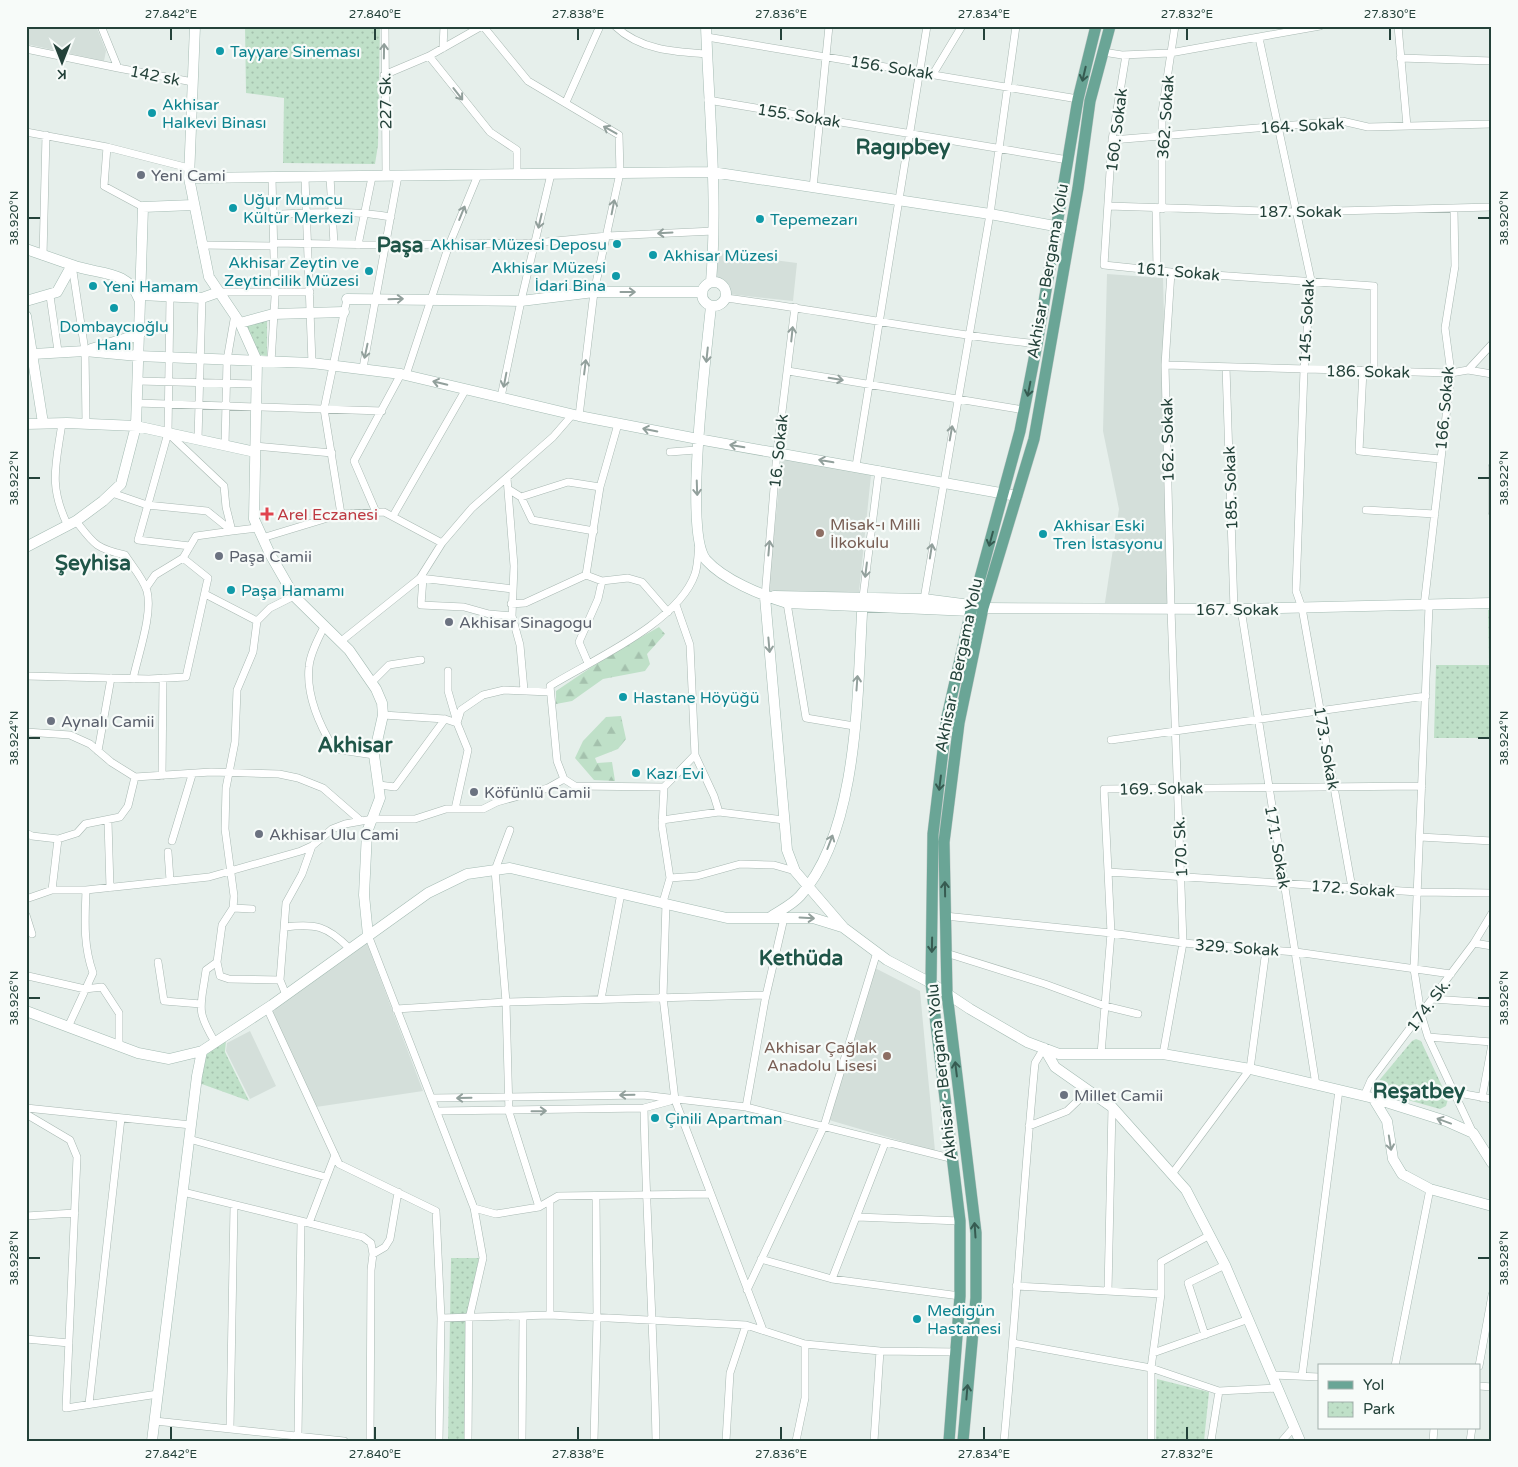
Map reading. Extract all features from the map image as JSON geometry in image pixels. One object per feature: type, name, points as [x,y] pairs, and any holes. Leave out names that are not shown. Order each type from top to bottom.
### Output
[{"type":"main road","name":"Akhisar - Bergama Yolu","points":[[949,1441],[960,1296],[960,1221],[954,1159],[931,983],[934,834],[947,717],[976,608],[1024,410],[1037,344],[1078,99],[1096,26]]},
{"type":"main road","name":"Akhisar - Bergama Yolu","points":[[963,1441],[976,1298],[976,1233],[947,994],[944,842],[976,608],[1017,496],[1034,439],[1071,229],[1090,100],[1110,26]]},
{"type":"street","points":[[101,26],[118,68]]},
{"type":"street","points":[[195,26],[189,173],[193,206],[209,277],[237,319],[257,361],[255,384],[254,519],[262,538],[294,596],[340,642],[371,683],[382,703],[383,715],[374,755],[380,798],[367,832],[364,895],[368,935],[474,1208],[482,1258],[469,1319],[468,1441]]},
{"type":"street","name":"227 Sk.","points":[[385,26],[386,176]]},
{"type":"street","points":[[443,48],[444,26]]},
{"type":"street","points":[[340,642],[422,578],[442,542],[472,508],[553,438],[576,415],[594,292],[620,173],[619,135],[528,81],[482,26],[429,56],[384,75]]},
{"type":"street","points":[[566,102],[600,26]]},
{"type":"street","points":[[615,26],[647,46],[673,52],[707,54]]},
{"type":"street","points":[[813,188],[829,26]]},
{"type":"street","points":[[856,466],[927,26]]},
{"type":"street","points":[[934,74],[962,26]]},
{"type":"street","points":[[924,599],[990,214],[1016,26]]},
{"type":"street","name":"362. Sokak","points":[[1157,270],[1161,137],[1170,52],[1175,26]]},
{"type":"street","points":[[1103,52],[1126,55],[1170,52],[1320,26]]},
{"type":"street","points":[[1398,26],[1407,126]]},
{"type":"street","points":[[706,32],[714,231],[711,282]]},
{"type":"street","name":"156. Sokak","points":[[706,32],[826,57],[1078,99]]},
{"type":"street","name":"145. Sokak","points":[[1259,38],[1311,280],[1304,370],[1296,591],[1302,608]]},
{"type":"street","name":"142 sk","points":[[26,49],[193,82]]},
{"type":"street","name":"160. Sokak","points":[[1108,206],[1112,140],[1126,55]]},
{"type":"street","points":[[429,56],[490,132],[517,150],[517,174]]},
{"type":"street","points":[[1400,58],[1492,62]]},
{"type":"street","name":"155. Sokak","points":[[708,100],[1068,160]]},
{"type":"street","name":"164. Sokak","points":[[1112,140],[1342,121],[1368,127],[1492,124]]},
{"type":"street","points":[[26,132],[107,148],[189,173],[305,178],[712,172],[990,214],[1071,229]]},
{"type":"street","points":[[43,256],[46,135]]},
{"type":"street","points":[[107,148],[104,186],[143,207],[193,206]]},
{"type":"street","points":[[501,397],[551,174]]},
{"type":"street","points":[[376,512],[354,461],[404,374],[449,245],[478,175]]},
{"type":"street","points":[[363,368],[377,300],[398,176]]},
{"type":"street","points":[[330,177],[334,244]]},
{"type":"street","points":[[358,245],[372,177]]},
{"type":"street","points":[[271,362],[275,293],[272,178]]},
{"type":"street","points":[[305,178],[312,364]]},
{"type":"street","name":"187. Sokak","points":[[1108,206],[1297,212],[1454,210],[1492,207]]},
{"type":"street","name":"161. Sokak","points":[[1108,206],[1104,265],[1171,272],[1311,280],[1374,286],[1374,370]]},
{"type":"street","points":[[26,548],[72,523],[121,484],[136,426],[143,207]]},
{"type":"street","name":"166. Sokak","points":[[1454,210],[1455,266],[1445,328],[1451,373],[1440,458],[1426,606],[1426,696],[1414,969],[1421,1014],[1428,1037],[1473,1133]]},
{"type":"street","points":[[273,214],[332,212],[365,213],[391,217]]},
{"type":"street","points":[[201,245],[535,243],[607,236],[714,231]]},
{"type":"street","points":[[26,249],[87,271],[111,273],[134,287],[140,300]]},
{"type":"street","points":[[26,301],[50,296],[62,286],[72,265]]},
{"type":"street","points":[[72,265],[85,351],[86,423]]},
{"type":"street","name":"162. Sokak","points":[[1171,272],[1166,365],[1171,609]]},
{"type":"street","points":[[711,282],[721,284],[725,290],[725,298],[721,303],[711,306],[703,300],[702,292],[705,286],[711,282]]},
{"type":"street","points":[[140,300],[170,297],[202,298],[219,292],[310,292]]},
{"type":"street","points":[[341,514],[324,409],[347,299],[431,298],[521,301],[594,292],[702,292]]},
{"type":"street","points":[[50,296],[58,351]]},
{"type":"street","points":[[170,297],[166,404],[168,433],[138,540],[190,546]]},
{"type":"street","points":[[198,439],[202,298]]},
{"type":"street","points":[[725,298],[795,307],[968,336],[1037,344]]},
{"type":"street","points":[[664,787],[575,786],[564,779],[557,760],[550,686],[648,629],[676,605],[695,574],[699,544],[696,450],[711,306]]},
{"type":"street","name":"16. Sokak","points":[[765,596],[777,452],[795,307]]},
{"type":"street","points":[[237,319],[273,314],[344,312]]},
{"type":"street","points":[[26,316],[30,354],[43,422]]},
{"type":"street","points":[[225,445],[227,360],[237,319]]},
{"type":"street","points":[[85,351],[140,334]]},
{"type":"street","points":[[1468,370],[1492,344]]},
{"type":"street","points":[[30,354],[85,351],[138,356],[363,368],[404,374],[618,424],[1004,492],[1017,496]]},
{"type":"street","name":"186. Sokak","points":[[1166,365],[1451,373],[1468,370],[1492,374]]},
{"type":"street","name":"185. Sokak","points":[[1226,367],[1238,609]]},
{"type":"street","points":[[1363,370],[1359,451],[1440,458]]},
{"type":"street","points":[[788,371],[1024,410]]},
{"type":"street","points":[[138,381],[168,380],[255,384]]},
{"type":"street","points":[[393,516],[466,389]]},
{"type":"street","points":[[137,403],[382,411]]},
{"type":"street","points":[[62,422],[54,486],[58,507],[94,544],[104,550],[125,555],[146,588],[147,615],[133,679]]},
{"type":"street","points":[[26,424],[62,422],[136,426],[225,445],[255,449],[332,453]]},
{"type":"street","points":[[586,575],[600,486],[618,424]]},
{"type":"street","points":[[168,433],[224,486],[226,508],[232,531]]},
{"type":"street","points":[[670,452],[696,450]]},
{"type":"street","points":[[1492,467],[1492,512]]},
{"type":"street","points":[[769,918],[800,897],[819,871],[840,816],[851,772],[862,601],[879,470]]},
{"type":"street","points":[[507,478],[514,566],[511,604],[512,616],[522,652],[524,690]]},
{"type":"street","points":[[521,497],[568,482],[600,486]]},
{"type":"street","points":[[508,489],[521,497],[532,520],[594,531]]},
{"type":"street","points":[[112,493],[147,505],[207,511],[232,531]]},
{"type":"street","points":[[1366,510],[1435,514]]},
{"type":"street","points":[[262,538],[341,514],[384,512],[442,542]]},
{"type":"street","points":[[146,588],[155,576],[183,558],[196,536],[257,528]]},
{"type":"street","points":[[699,544],[706,560],[731,579],[765,596],[787,603],[924,599],[976,608]]},
{"type":"street","points":[[26,676],[133,679],[186,677],[208,578],[183,558]]},
{"type":"street","points":[[511,604],[526,603],[586,575],[602,581],[628,578],[642,582],[668,612]]},
{"type":"street","points":[[422,578],[513,589]]},
{"type":"street","points":[[422,578],[421,605],[464,606],[489,614],[512,616]]},
{"type":"street","points":[[588,663],[578,642],[598,599],[602,581]]},
{"type":"street","points":[[205,594],[257,621]]},
{"type":"street","points":[[280,980],[229,979],[220,976],[217,962],[222,924],[233,908],[225,829],[226,788],[236,742],[237,690],[253,652],[257,621],[270,608],[294,596]]},
{"type":"street","points":[[765,596],[976,608]]},
{"type":"street","points":[[765,596],[787,850],[795,871],[844,928],[877,952],[1027,1042],[1059,1054],[1163,1054],[1250,1069],[1368,1097],[1446,1121],[1473,1133],[1492,1163]]},
{"type":"street","points":[[787,603],[806,718],[854,726]]},
{"type":"street","name":"167. Sokak","points":[[976,608],[1238,609],[1492,603]]},
{"type":"street","points":[[676,605],[690,645],[695,754],[719,812]]},
{"type":"street","name":"173. Sokak","points":[[1302,608],[1352,888]]},
{"type":"street","name":"170. Sk.","points":[[1163,1054],[1183,943],[1171,609]]},
{"type":"street","name":"171. Sokak","points":[[1238,609],[1259,718],[1268,788],[1316,1085]]},
{"type":"street","points":[[324,627],[309,667],[312,694],[321,726],[334,750],[374,755]]},
{"type":"street","points":[[371,683],[389,665],[421,660]]},
{"type":"street","points":[[448,671],[448,691],[468,750],[461,773],[455,809]]},
{"type":"street","points":[[98,751],[111,678]]},
{"type":"street","points":[[162,776],[163,678]]},
{"type":"street","points":[[457,722],[461,710],[483,695],[504,690],[550,692]]},
{"type":"street","points":[[1110,740],[1320,709],[1426,696]]},
{"type":"street","points":[[383,715],[445,719],[457,722]]},
{"type":"street","points":[[379,786],[396,787],[445,719]]},
{"type":"street","points":[[26,732],[70,735],[90,744],[135,777],[192,775],[211,772],[279,774],[298,778],[323,788],[361,821]]},
{"type":"street","points":[[695,754],[664,787],[662,820],[670,878],[664,903],[663,997],[675,1100],[763,1330]]},
{"type":"street","points":[[172,841],[192,775]]},
{"type":"street","points":[[26,833],[32,836],[58,840],[77,832],[85,824],[108,821],[120,817],[128,806],[135,777]]},
{"type":"street","points":[[26,899],[52,890],[86,890],[209,877],[312,846],[332,829],[373,819],[416,819],[446,809],[483,809],[497,802],[548,788],[564,779]]},
{"type":"street","name":"169. Sokak","points":[[1101,1054],[1111,933],[1104,789],[1422,786]]},
{"type":"street","points":[[662,820],[719,812],[784,820]]},
{"type":"street","points":[[108,821],[110,888]]},
{"type":"street","points":[[510,830],[495,870],[506,1002],[509,1112],[539,1207]]},
{"type":"street","points":[[1420,837],[1492,841]]},
{"type":"street","points":[[52,890],[58,840]]},
{"type":"street","points":[[286,995],[280,980],[286,903],[302,874],[312,846]]},
{"type":"street","points":[[168,852],[170,880]]},
{"type":"street","points":[[670,878],[697,876],[740,864],[774,865],[795,871]]},
{"type":"street","points":[[26,1011],[138,1053],[169,1059],[202,1051],[268,1008],[428,893],[467,874],[510,868],[726,918],[813,918],[844,928]]},
{"type":"street","name":"172. Sokak","points":[[1108,872],[1418,892],[1492,893]]},
{"type":"street","points":[[68,1027],[93,973],[86,954],[84,938],[86,890]]},
{"type":"street","points":[[601,999],[622,893]]},
{"type":"street","points":[[233,908],[252,909]]},
{"type":"street","name":"174. Sk.","points":[[1368,1097],[1371,1080],[1474,943],[1492,913]]},
{"type":"street","points":[[26,915],[32,934]]},
{"type":"street","name":"329. Sokak","points":[[945,916],[1111,933],[1183,943],[1296,952],[1451,974]]},
{"type":"street","points":[[746,1107],[766,995],[784,918]]},
{"type":"street","points":[[284,927],[304,925],[319,927],[334,932],[349,948]]},
{"type":"street","points":[[1474,943],[1492,946]]},
{"type":"street","points":[[1172,1174],[1250,1069],[1266,950]]},
{"type":"street","points":[[747,1290],[824,1126],[877,952]]},
{"type":"street","points":[[946,953],[1045,984],[1105,1006],[1138,1014]]},
{"type":"street","points":[[158,962],[164,1001],[200,1004]]},
{"type":"street","points":[[215,1042],[202,1020],[200,1004],[206,970],[217,962]]},
{"type":"street","points":[[26,978],[28,976],[85,989],[102,987],[119,1013],[118,1046]]},
{"type":"street","points":[[396,1009],[506,1002],[766,995]]},
{"type":"street","points":[[1432,999],[1492,1003]]},
{"type":"street","points":[[268,1008],[339,1164],[436,1211],[441,1318],[439,1441]]},
{"type":"street","points":[[1428,1037],[1492,1043],[1482,1098]]},
{"type":"street","points":[[1044,1048],[1055,1067],[1112,1108],[1186,1190],[1225,1265],[1300,1441]]},
{"type":"street","points":[[1004,1441],[1035,1063],[1044,1048]]},
{"type":"street","points":[[152,1441],[189,1139],[202,1051]]},
{"type":"street","points":[[1302,1376],[1339,1090]]},
{"type":"street","points":[[1029,1126],[1067,1111],[1088,1091]]},
{"type":"street","points":[[1453,1092],[1492,1099]]},
{"type":"street","points":[[432,1098],[643,1095],[746,1107],[954,1159]]},
{"type":"street","points":[[1368,1097],[1387,1121],[1393,1159],[1402,1174],[1430,1189],[1492,1206]]},
{"type":"street","points":[[437,1111],[509,1112],[644,1108],[675,1100]]},
{"type":"street","points":[[26,1108],[191,1125]]},
{"type":"street","points":[[644,1108],[646,1195],[654,1321],[656,1441]]},
{"type":"street","points":[[1108,1291],[1112,1108]]},
{"type":"street","points":[[26,1114],[70,1140],[77,1157],[66,1408],[158,1394]]},
{"type":"street","points":[[89,1404],[121,1118]]},
{"type":"street","points":[[189,1139],[326,1177]]},
{"type":"street","points":[[832,1279],[885,1143]]},
{"type":"street","points":[[309,1223],[335,1155]]},
{"type":"street","points":[[1395,1364],[1430,1189]]},
{"type":"street","points":[[183,1192],[363,1237],[371,1243],[373,1254],[371,1270],[370,1441]]},
{"type":"street","points":[[373,1254],[386,1246],[390,1239],[398,1192]]},
{"type":"street","points":[[474,1208],[496,1214],[539,1207],[558,1196],[710,1194]]},
{"type":"street","points":[[594,1441],[597,1318],[596,1196]]},
{"type":"street","points":[[550,1202],[550,1315]]},
{"type":"street","points":[[230,1427],[234,1206]]},
{"type":"street","points":[[26,1216],[75,1213]]},
{"type":"street","points":[[857,1217],[960,1221]]},
{"type":"street","points":[[298,1435],[301,1222]]},
{"type":"street","points":[[1151,1441],[1151,1368],[1161,1294],[1161,1262],[1210,1234]]},
{"type":"street","points":[[761,1259],[832,1279],[960,1296]]},
{"type":"street","points":[[1205,1335],[1188,1282],[1225,1265]]},
{"type":"street","points":[[1016,1286],[1161,1294]]},
{"type":"street","points":[[1479,1364],[1492,1295]]},
{"type":"street","points":[[441,1318],[469,1319],[550,1315],[746,1325],[805,1344],[880,1351],[957,1352]]},
{"type":"street","points":[[522,1441],[523,1316]]},
{"type":"street","points":[[1153,1353],[1249,1319]]},
{"type":"street","points":[[726,1441],[730,1373],[746,1325]]},
{"type":"street","points":[[26,1339],[69,1343]]},
{"type":"street","points":[[1013,1343],[1151,1368],[1219,1391],[1278,1388]]},
{"type":"street","points":[[796,1441],[805,1398],[805,1344]]},
{"type":"street","points":[[874,1441],[880,1351]]},
{"type":"street","points":[[1273,1375],[1318,1377]]},
{"type":"street","points":[[1211,1441],[1219,1391]]},
{"type":"street","points":[[155,1421],[230,1427],[344,1441]]},
{"type":"street","points":[[1282,1441],[1294,1427]]},
{"type":"shaded area","points":[[26,26],[96,26],[106,51],[104,61],[26,44]]},
{"type":"shaded area","points":[[719,253],[797,263],[793,301],[728,294],[725,284],[715,279]]},
{"type":"shaded area","points":[[1107,274],[1163,278],[1171,609],[1104,609],[1119,509],[1103,431]]},
{"type":"shaded area","name":"Misak-ı Milli İlkokulu","points":[[782,457],[871,475],[859,592],[768,592]]},
{"type":"shaded area","points":[[366,941],[423,1091],[316,1107],[270,1008]]},
{"type":"shaded area","name":"Akhisar Çağlak Anadolu Lisesi","points":[[875,968],[920,991],[935,1151],[829,1120]]},
{"type":"shaded area","points":[[250,1031],[276,1086],[250,1099],[226,1051],[227,1043]]},
{"type":"green space","points":[[245,26],[380,26],[378,145],[375,164],[283,163],[284,98],[246,93]]},
{"type":"green space","points":[[267,318],[267,356],[258,355],[244,324]]},
{"type":"green space","points":[[135,337],[135,352],[99,348]]},
{"type":"green space","points":[[1488,610],[1492,610],[1492,738],[1434,738],[1436,665],[1489,665]]},
{"type":"green space","points":[[659,627],[665,634],[647,654],[650,664],[645,671],[603,679],[572,701],[556,704],[556,691],[611,654]]},
{"type":"green space","points":[[621,716],[626,739],[618,749],[595,758],[597,763],[612,762],[615,781],[594,780],[575,758],[583,741],[606,717]]},
{"type":"green space","points":[[1416,1039],[1421,1041],[1448,1099],[1446,1106],[1440,1109],[1383,1093],[1378,1089],[1377,1083],[1412,1041]]},
{"type":"green space","points":[[226,1041],[225,1052],[249,1101],[199,1083],[204,1051]]},
{"type":"green space","points":[[451,1258],[479,1258],[467,1315],[464,1441],[448,1441]]},
{"type":"green space","points":[[1157,1379],[1209,1392],[1204,1441],[1156,1441]]},
{"type":"place","name":"Tayyare Sineması","points":[[220,51]]},
{"type":"place","name":"Akhisar Halkevi Binası","points":[[152,113]]},
{"type":"place","name":"Yeni Cami","points":[[141,175]]},
{"type":"place","name":"Uğur Mumcu Kültür Merkezi","points":[[233,208]]},
{"type":"place","name":"Tepemezarı","points":[[760,219]]},
{"type":"place","name":"Akhisar Müzesi Deposu","points":[[617,244]]},
{"type":"place","name":"Akhisar Müzesi","points":[[653,255]]},
{"type":"place","name":"Akhisar Zeytin ve Zeytincilik Müzesi","points":[[369,271]]},
{"type":"place","name":"Akhisar Müzesi İdari Bina","points":[[616,276]]},
{"type":"place","name":"Yeni Hamam","points":[[93,286]]},
{"type":"place","name":"Dombaycıoğlu Hanı","points":[[114,308]]},
{"type":"place","name":"Arel Eczanesi","points":[[267,514]]},
{"type":"place","name":"Misak-ı Milli İlkokulu","points":[[820,533]]},
{"type":"place","name":"Akhisar Eski Tren İstasyonu","points":[[1043,534]]},
{"type":"place","name":"Paşa Camii","points":[[219,556]]},
{"type":"place","name":"Paşa Hamamı","points":[[231,590]]},
{"type":"place","name":"Akhisar Sinagogu","points":[[449,622]]},
{"type":"place","name":"Hastane Höyüğü","points":[[623,697]]},
{"type":"place","name":"Aynalı Camii","points":[[51,721]]},
{"type":"place","name":"Kazı Evi","points":[[636,773]]},
{"type":"place","name":"Köfünlü Camii","points":[[474,792]]},
{"type":"place","name":"Akhisar Ulu Cami","points":[[259,834]]},
{"type":"place","name":"Akhisar Çağlak Anadolu Lisesi","points":[[887,1056]]},
{"type":"place","name":"Millet Camii","points":[[1064,1095]]},
{"type":"place","name":"Çinili Apartman","points":[[655,1118]]},
{"type":"place","name":"Medigün Hastanesi","points":[[917,1319]]},
{"type":"district","name":"Ragıpbey","points":[[903,147]]},
{"type":"district","name":"Paşa","points":[[400,245]]},
{"type":"district","name":"Şeyhisa","points":[[93,563]]},
{"type":"district","name":"Akhisar","points":[[355,745]]},
{"type":"district","name":"Kethüda","points":[[801,958]]},
{"type":"district","name":"Reşatbey","points":[[1419,1091]]}]
